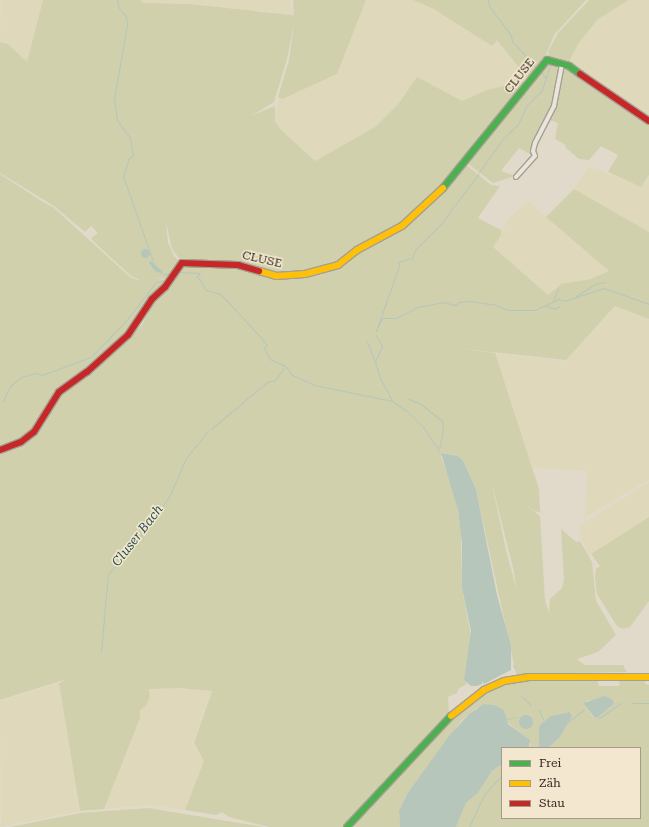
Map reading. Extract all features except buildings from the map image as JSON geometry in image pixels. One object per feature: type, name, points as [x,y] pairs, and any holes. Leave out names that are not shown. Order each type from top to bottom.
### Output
[{"type":"street","name":"CLUSE","points":[[0,450],[21,442],[34,432],[59,392],[88,372],[128,335],[152,299],[165,287],[182,263],[238,265],[276,276],[305,274],[338,266],[357,250],[402,226],[446,185],[547,60],[562,64]]},
{"type":"street","points":[[516,177],[535,156],[534,146],[554,106],[562,64],[649,121]]},
{"type":"street","points":[[347,827],[458,709],[484,690],[504,681],[528,677],[629,674],[649,677]]},
{"type":"shaded area","points":[[1,0],[43,0],[27,63],[8,44],[0,42]]},
{"type":"shaded area","points":[[140,0],[291,0],[292,14],[190,4],[142,3]]},
{"type":"shaded area","points":[[366,0],[413,0],[434,9],[492,45],[497,40],[529,80],[487,90],[462,101],[399,103],[375,127],[315,161],[280,129],[275,121],[278,97],[337,74]]},
{"type":"shaded area","points":[[629,0],[649,0],[649,120],[568,64],[578,44],[598,19]]},
{"type":"shaded area","points":[[589,166],[641,187],[649,175],[649,232],[574,189]]},
{"type":"shaded area","points":[[528,201],[609,271],[591,279],[558,285],[548,295],[492,247],[510,218]]},
{"type":"shaded area","points":[[145,248],[150,253],[145,258],[140,253]]},
{"type":"shaded area","points":[[151,261],[162,271],[163,274],[155,271],[149,263]]},
{"type":"shaded area","points":[[616,306],[649,319],[649,480],[585,517],[587,471],[532,468],[495,353],[565,361]]},
{"type":"shaded area","points":[[441,453],[458,456],[463,461],[476,489],[497,595],[511,646],[511,670],[484,684],[482,681],[482,684],[477,686],[471,686],[464,680],[471,631],[462,588],[462,543],[458,510]]},
{"type":"shaded area","points":[[649,482],[649,517],[589,555],[581,537],[580,525]]},
{"type":"shaded area","points":[[59,683],[80,811],[1,827],[0,701]]},
{"type":"shaded area","points":[[180,688],[211,691],[193,743],[204,762],[185,810],[148,805],[104,809],[140,718],[140,709],[145,707],[150,697],[149,689]]},
{"type":"shaded area","points":[[605,696],[613,700],[614,704],[597,718],[594,717],[583,703]]},
{"type":"shaded area","points":[[484,704],[494,705],[504,710],[508,724],[530,740],[529,747],[501,747],[501,765],[492,771],[478,793],[466,803],[456,827],[400,827],[399,811],[407,794],[449,736],[469,714]]},
{"type":"shaded area","points":[[569,712],[572,716],[560,737],[549,747],[539,747],[539,727],[551,716]]},
{"type":"shaded area","points":[[523,715],[529,715],[533,719],[533,725],[529,729],[523,729],[519,725],[519,719]]},
{"type":"green space","points":[[43,0],[140,0],[143,3],[189,4],[293,15],[294,20],[293,0],[366,0],[337,74],[282,99],[278,97],[289,60],[294,23],[287,59],[274,102],[251,116],[275,106],[275,121],[280,129],[315,161],[375,127],[399,103],[417,77],[462,101],[487,90],[529,80],[497,40],[492,46],[434,9],[413,0],[586,0],[554,35],[543,62],[514,101],[463,161],[439,194],[443,192],[464,163],[491,185],[500,186],[478,218],[501,230],[501,235],[493,247],[548,295],[561,284],[591,279],[609,271],[546,217],[574,189],[649,232],[649,319],[615,306],[566,360],[455,348],[495,353],[539,489],[540,512],[534,511],[504,489],[540,516],[545,600],[549,613],[550,599],[562,588],[564,580],[561,529],[576,542],[580,541],[592,562],[596,601],[616,635],[598,652],[577,659],[585,665],[623,665],[627,672],[516,674],[476,489],[463,461],[458,456],[443,453],[441,457],[456,498],[461,532],[462,588],[471,637],[464,680],[467,684],[459,688],[457,693],[448,697],[449,714],[345,827],[269,827],[229,817],[222,812],[216,815],[185,810],[204,761],[194,743],[212,691],[180,688],[149,689],[150,697],[145,707],[140,710],[140,718],[104,809],[80,811],[59,683],[67,679],[0,700],[0,451],[17,446],[36,433],[64,390],[91,372],[142,325],[155,298],[163,290],[179,267],[186,262],[182,262],[172,249],[166,222],[168,243],[174,256],[181,263],[168,279],[149,278],[168,280],[152,298],[140,322],[93,367],[59,391],[33,432],[16,444],[0,448],[0,174],[53,207],[130,277],[140,280],[131,276],[95,243],[91,238],[98,233],[91,226],[85,232],[54,206],[0,173],[0,42],[8,44],[27,62]],"holes":[[[491,480],[514,572],[516,588]]]},
{"type":"green space","points":[[589,0],[629,0],[598,19],[578,44],[568,64],[549,58],[548,52],[558,33]]},
{"type":"green space","points":[[548,62],[560,66],[554,106],[531,154],[533,156],[519,148],[501,171],[515,176],[493,183],[466,162]]},
{"type":"green space","points":[[563,65],[649,122],[649,175],[641,187],[608,172],[618,155],[601,146],[589,160],[579,159],[565,147],[566,145],[555,139],[558,123],[550,120],[555,107]]},
{"type":"green space","points":[[649,517],[649,601],[630,627],[622,629],[617,626],[597,594],[595,577],[596,569],[600,566],[591,554]]},
{"type":"green space","points":[[618,678],[645,679],[645,684],[649,685],[649,827],[456,827],[466,803],[478,793],[492,771],[501,765],[501,819],[641,819],[641,747],[549,747],[560,737],[569,721],[567,712],[556,715],[539,727],[539,747],[530,747],[531,744],[528,739],[506,721],[504,710],[487,704],[476,708],[462,720],[407,794],[399,811],[400,827],[353,827],[448,722],[476,699],[500,687],[522,681],[597,680],[599,686],[620,685]],"holes":[[[589,700],[611,707],[597,718],[593,717],[583,703]]]},
{"type":"green space","points":[[148,808],[264,827],[10,827],[80,813]]},
{"type":"waterway","points":[[117,0],[119,8],[126,16],[127,25],[114,99],[117,120],[130,138],[133,155],[129,158],[123,176],[153,261]]},
{"type":"waterway","points":[[488,0],[489,6],[511,35],[512,41],[537,68]]},
{"type":"waterway","points":[[479,172],[503,139],[518,124],[527,105],[542,90],[551,63]]},
{"type":"waterway","points":[[541,71],[545,78]]},
{"type":"waterway","points":[[455,205],[478,174]]},
{"type":"waterway","points":[[376,331],[399,266],[398,262],[412,258],[415,250],[443,222],[453,207]]},
{"type":"waterway","points":[[179,272],[200,273],[197,276],[206,290],[220,294],[264,341],[267,345],[264,348],[270,359],[285,366],[292,375],[314,385],[392,401],[407,411],[423,427],[439,451]]},
{"type":"waterway","points":[[163,274],[169,274]]},
{"type":"waterway","points":[[3,401],[10,386],[21,377],[36,373],[42,375],[91,357],[125,322],[156,282],[166,280]]},
{"type":"waterway","points":[[576,296],[595,284],[605,282]]},
{"type":"waterway","points":[[377,327],[383,318],[396,318],[418,307],[444,302],[454,305],[460,302],[469,301],[496,305],[508,310],[535,310],[559,299],[564,301],[604,288],[649,304]]},
{"type":"waterway","points":[[553,301],[558,289]]},
{"type":"waterway","points":[[546,306],[555,309],[559,306]]},
{"type":"waterway","points":[[376,335],[382,346],[375,362],[380,378],[392,401]]},
{"type":"waterway","points":[[367,342],[375,362]]},
{"type":"waterway","name":"Cluser Bach","points":[[211,429],[267,382],[275,380],[284,368]]},
{"type":"waterway","points":[[408,399],[421,404],[442,421],[443,431],[439,448]]},
{"type":"waterway","name":"Cluser Bach","points":[[101,652],[108,574],[131,549],[169,497],[186,458],[208,431]]},
{"type":"waterway","points":[[521,696],[531,705]]},
{"type":"waterway","points":[[599,718],[621,703]]},
{"type":"waterway","points":[[632,703],[649,703]]},
{"type":"waterway","points":[[539,710],[543,719]]},
{"type":"waterway","points":[[568,722],[584,710]]},
{"type":"waterway","points":[[505,719],[517,717]]},
{"type":"waterway","points":[[469,827],[484,795],[501,776]]},
{"type":"traffic: fast","points":[[443,188],[547,60],[569,66],[580,74]]},
{"type":"traffic: fast","points":[[347,827],[451,716]]},
{"type":"traffic: slow","points":[[259,271],[276,276],[305,274],[338,265],[357,250],[402,226],[443,188]]},
{"type":"traffic: slow","points":[[451,716],[484,690],[504,681],[528,677],[649,677]]},
{"type":"traffic: jam","points":[[580,74],[649,121]]},
{"type":"traffic: jam","points":[[0,450],[21,442],[34,432],[59,392],[87,372],[128,335],[152,299],[165,287],[182,263],[238,265],[259,271]]}]
